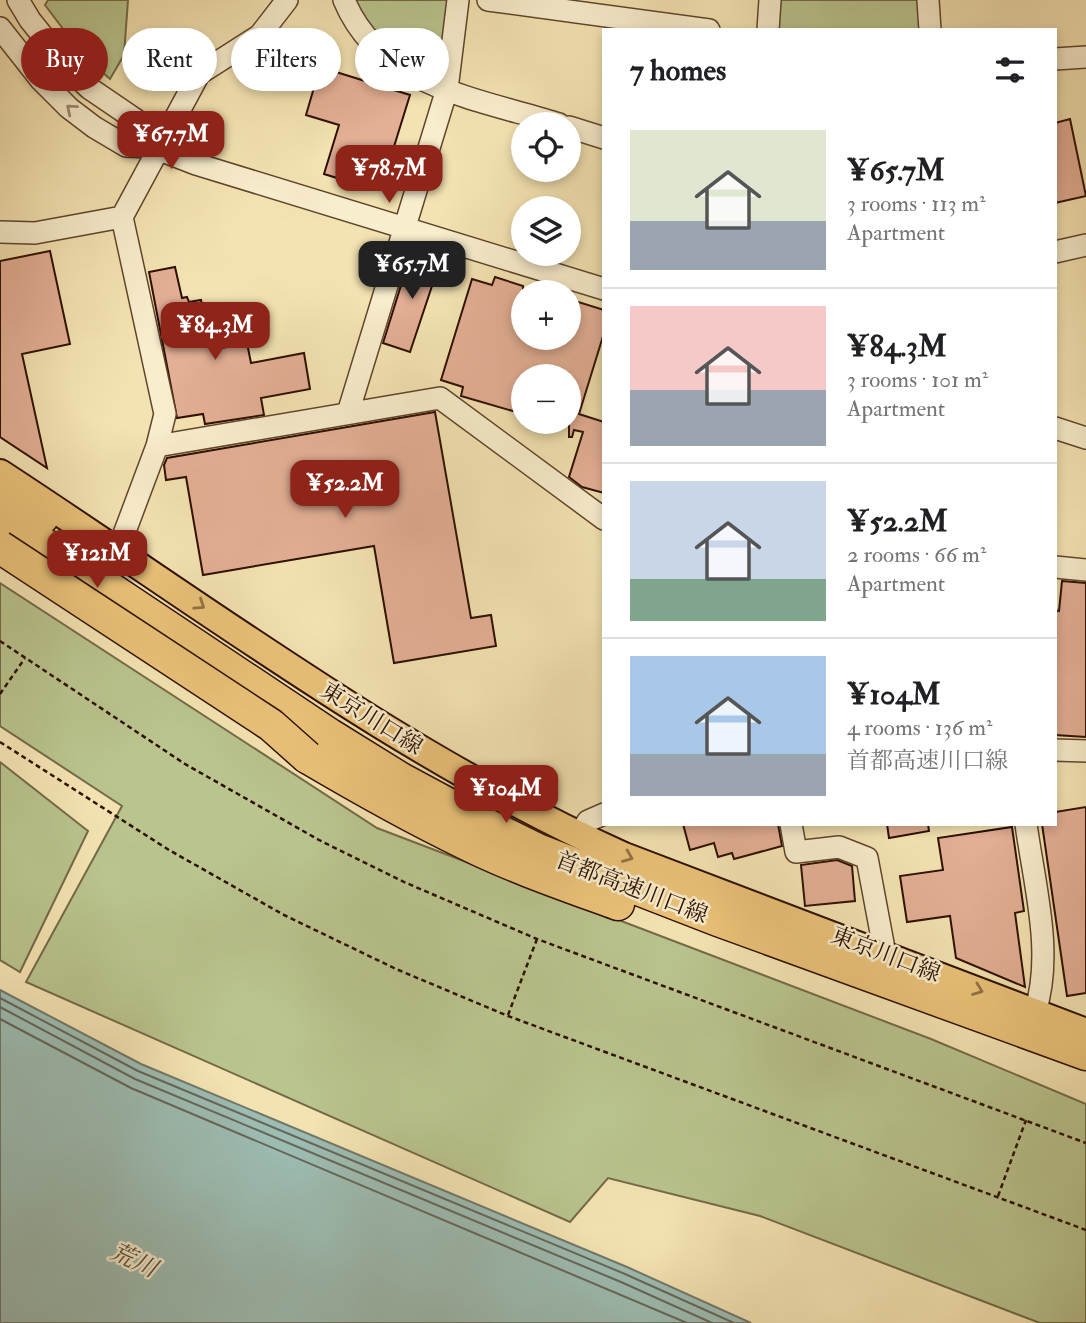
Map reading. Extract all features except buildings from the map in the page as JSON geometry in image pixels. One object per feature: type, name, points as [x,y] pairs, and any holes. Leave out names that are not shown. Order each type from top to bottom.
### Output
[{"type":"highway","points":[[0,489],[479,821]]},
{"type":"highway","name":"首都高速川口線","points":[[0,515],[330,735],[401,779],[540,852],[1086,1054]]},
{"type":"highway","points":[[0,547],[271,725],[307,757]]},
{"type":"highway","name":"首都高速川口線","points":[[0,554],[307,757],[379,800],[453,837],[548,879],[1086,1075]]},
{"type":"main road","name":"東京川口線","points":[[0,473],[370,719],[481,785],[624,856],[1086,1032]]},
{"type":"main road","name":"東京川口線","points":[[0,537],[173,654],[393,792],[513,851],[683,919],[1086,1064]]},
{"type":"street","points":[[18,0],[30,20],[70,70],[89,88],[136,120],[155,148]]},
{"type":"street","points":[[118,550],[157,446],[165,414],[122,217],[155,148],[199,74],[260,35],[287,0]]},
{"type":"street","points":[[344,0],[360,28]]},
{"type":"street","points":[[449,73],[458,0]]},
{"type":"street","points":[[488,0],[694,28]]},
{"type":"street","points":[[768,28],[770,0]]},
{"type":"street","points":[[928,0],[930,28]]},
{"type":"street","points":[[0,28],[41,80],[68,108],[126,146],[155,148],[196,164],[602,288]]},
{"type":"street","points":[[1057,59],[1086,57]]},
{"type":"street","points":[[449,90],[521,112]]},
{"type":"street","points":[[348,413],[446,91]]},
{"type":"street","points":[[581,131],[602,137]]},
{"type":"street","points":[[0,232],[35,233],[122,217]]},
{"type":"street","points":[[1057,252],[1086,245]]},
{"type":"street","points":[[157,446],[440,398],[602,518]]},
{"type":"street","points":[[1057,429],[1086,438]]},
{"type":"street","points":[[0,561],[173,654]]},
{"type":"street","points":[[1057,567],[1086,570]]},
{"type":"street","points":[[1057,750],[1086,751]]},
{"type":"street","points":[[579,835],[588,821],[602,815]]},
{"type":"street","points":[[791,826],[796,852],[839,847],[867,858],[885,954]]},
{"type":"street","points":[[1026,826],[1042,941],[1042,990],[1035,1012]]},
{"type":"path","points":[[0,641],[118,722],[255,805],[385,873],[537,939],[1086,1143]]},
{"type":"path","points":[[0,694],[25,658]]},
{"type":"path","points":[[0,742],[157,843],[284,915],[396,969],[508,1016],[1086,1230]]},
{"type":"path","points":[[508,1016],[537,939]]},
{"type":"path","points":[[998,1197],[1026,1120]]},
{"type":"green space","points":[[48,0],[128,0],[126,28],[122,28],[122,58],[110,79],[108,28],[62,28],[45,5]]},
{"type":"green space","points":[[353,0],[451,0],[448,28],[370,28]]},
{"type":"green space","points":[[777,0],[920,0],[923,28],[775,28]]},
{"type":"green space","points":[[0,583],[377,828],[931,1039],[1086,1104],[1086,1323],[1040,1323],[760,1216],[608,1178],[570,1222],[26,982],[122,806],[0,726]]},
{"type":"green space","points":[[0,762],[88,831],[20,972],[0,960]]},
{"type":"water","name":"荒川","points":[[0,990],[141,1064],[627,1267],[751,1323],[0,1323]]}]
